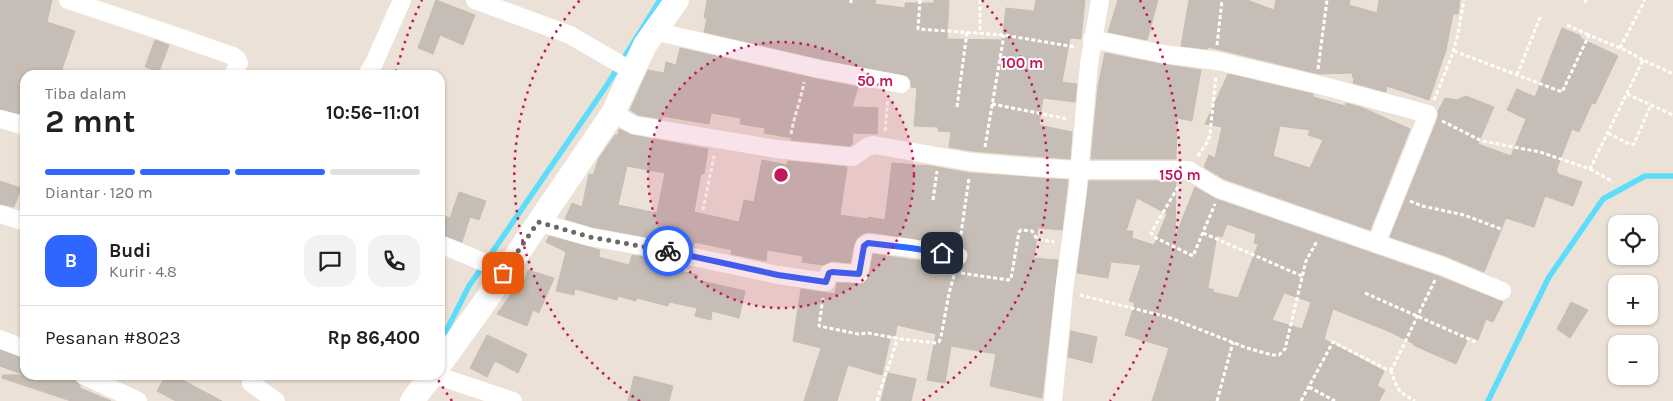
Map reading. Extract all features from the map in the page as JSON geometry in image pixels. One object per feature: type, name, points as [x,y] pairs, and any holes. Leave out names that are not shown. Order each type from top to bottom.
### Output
[{"type":"main road","points":[[445,356],[499,270],[538,222],[613,113],[629,69],[677,0]]},
{"type":"main road","points":[[412,401],[429,380]]},
{"type":"street","points":[[370,70],[402,0]]},
{"type":"street","points":[[475,0],[570,35],[629,69]]},
{"type":"street","points":[[1053,401],[1091,44],[1100,0]]},
{"type":"street","points":[[72,1],[233,56],[237,58],[239,63],[236,70]]},
{"type":"street","points":[[654,31],[895,88]]},
{"type":"street","points":[[1091,44],[1218,61],[1316,84],[1428,114],[1376,244]]},
{"type":"street","points":[[613,113],[634,125],[788,151],[853,157],[867,147],[874,145],[982,163],[1079,170],[1188,170],[1219,189],[1442,266],[1502,291]]},
{"type":"street","points":[[0,118],[20,124]]},
{"type":"street","points":[[0,214],[20,220]]},
{"type":"street","points":[[538,222],[590,237],[778,275],[826,282],[829,273],[832,272],[859,274],[864,246],[868,243],[911,248],[956,264]]},
{"type":"street","points":[[445,246],[499,270]]},
{"type":"street","points":[[0,339],[20,348]]},
{"type":"street","points":[[445,379],[513,401]]},
{"type":"street","points":[[94,380],[138,401]]},
{"type":"street","points":[[251,380],[251,383],[276,401]]},
{"type":"path","points":[[920,0],[918,29],[1091,44]]},
{"type":"path","points":[[980,0],[980,33]]},
{"type":"path","points":[[1219,189],[1216,201],[1193,256],[1154,237],[1151,233],[1188,170],[1208,141],[1218,61],[1216,49],[1222,0]]},
{"type":"path","points":[[1316,84],[1327,0]]},
{"type":"path","points":[[1464,0],[1454,51],[1428,114],[1482,141],[1540,152],[1590,169],[1613,182]]},
{"type":"path","points":[[1620,48],[1646,0]]},
{"type":"path","points":[[1516,75],[1541,15]]},
{"type":"path","points":[[1567,25],[1673,74]]},
{"type":"path","points":[[957,107],[967,32]]},
{"type":"path","points":[[982,163],[1004,35]]},
{"type":"path","points":[[1454,51],[1562,92],[1589,35]]},
{"type":"path","points":[[1590,169],[1643,60]]},
{"type":"path","points":[[788,151],[795,111],[801,100],[806,67]]},
{"type":"path","points":[[883,146],[895,88]]},
{"type":"path","points":[[1627,94],[1673,115]]},
{"type":"path","points":[[992,104],[1083,122]]},
{"type":"path","points":[[1608,133],[1629,144],[1634,144],[1651,105]]},
{"type":"path","points":[[704,210],[717,138]]},
{"type":"path","points":[[933,200],[938,156]]},
{"type":"path","points":[[1395,195],[1422,206],[1464,214],[1501,229]]},
{"type":"path","points":[[1064,291],[1168,317],[1272,356],[1281,354],[1284,349],[1306,261],[1325,225]]},
{"type":"path","points":[[956,264],[1008,280],[1011,279],[1019,232],[1021,230],[1032,231],[1037,239],[1071,244]]},
{"type":"path","points":[[1203,233],[1302,276]]},
{"type":"path","points":[[1415,401],[1401,393],[1391,370],[1442,266]]},
{"type":"path","points":[[826,282],[819,316],[819,326],[858,334],[868,333],[936,343]]},
{"type":"path","points":[[1365,293],[1478,343]]},
{"type":"path","points":[[877,401],[885,373],[892,360],[897,338]]},
{"type":"path","points":[[1218,401],[1233,342]]},
{"type":"path","points":[[1301,401],[1333,342],[1391,370]]},
{"type":"path","points":[[1309,387],[1335,401]]},
{"type":"building","points":[[0,0],[52,0],[47,22],[75,31],[62,70],[20,70],[20,114],[0,109]]},
{"type":"building","points":[[436,0],[475,15],[463,45],[440,35],[433,54],[418,48]]},
{"type":"building","points":[[707,0],[876,0],[875,4],[905,8],[905,3],[934,3],[934,0],[949,0],[947,39],[1002,40],[1006,8],[1034,11],[1036,0],[1085,0],[1081,39],[1070,38],[1062,82],[1077,84],[1075,102],[1043,98],[1039,125],[1072,132],[1070,159],[972,151],[949,147],[951,132],[938,131],[938,127],[914,126],[917,88],[911,87],[911,81],[907,76],[821,59],[704,32],[707,18],[704,18]]},
{"type":"building","points":[[1118,0],[1158,0],[1147,40],[1108,32]]},
{"type":"building","points":[[1189,0],[1247,0],[1274,10],[1276,0],[1350,0],[1349,5],[1377,13],[1379,0],[1460,0],[1458,14],[1453,14],[1446,50],[1429,100],[1387,86],[1386,92],[1353,83],[1353,73],[1319,74],[1208,47],[1208,49],[1181,46]]},
{"type":"building","points":[[1562,28],[1618,56],[1595,104],[1592,103],[1579,132],[1572,129],[1556,171],[1558,174],[1582,182],[1573,206],[1545,196],[1534,227],[1506,218],[1484,272],[1446,256],[1390,237],[1438,118],[1438,111],[1445,98],[1457,100],[1466,96],[1494,107],[1478,144],[1511,156],[1526,119],[1507,110],[1517,89],[1535,97]]},
{"type":"building","points":[[155,40],[169,45],[160,70],[145,67]]},
{"type":"building","points":[[680,48],[858,87],[852,107],[878,108],[877,134],[853,133],[850,146],[791,140],[792,138],[764,133],[765,128],[740,124],[741,118],[711,113],[709,124],[662,116],[662,119],[638,115],[630,110],[648,70],[664,73],[666,62],[676,65]]},
{"type":"building","points":[[1105,53],[1201,70],[1192,121],[1177,118],[1176,159],[1091,159],[1098,86]]},
{"type":"building","points":[[1228,74],[1313,94],[1313,97],[1345,106],[1346,103],[1363,108],[1410,129],[1370,230],[1224,179],[1204,167],[1209,155],[1215,158],[1222,127],[1205,124]],"holes":[[[1280,126],[1310,130],[1308,135],[1323,140],[1310,168],[1273,156]]]},
{"type":"building","points":[[619,129],[632,135],[708,149],[704,174],[701,173],[694,212],[739,222],[744,200],[754,202],[762,160],[787,165],[788,161],[847,167],[840,215],[868,219],[868,217],[885,220],[892,163],[931,166],[970,173],[1068,180],[1062,230],[1038,228],[1034,258],[1058,260],[1042,398],[990,386],[996,354],[951,346],[945,383],[927,380],[936,334],[897,325],[895,336],[891,335],[882,375],[848,365],[837,401],[804,401],[821,348],[793,341],[801,289],[835,294],[837,283],[864,283],[869,276],[873,254],[962,266],[966,262],[968,252],[960,246],[869,232],[857,238],[850,263],[832,261],[823,265],[802,262],[803,256],[767,250],[766,261],[731,254],[732,250],[694,242],[693,246],[592,227],[565,219],[572,203],[582,207],[589,174],[593,175],[599,158],[615,135],[618,135]],"holes":[[[627,166],[665,173],[657,213],[618,205]]]},
{"type":"building","points":[[0,181],[20,188],[14,207],[0,204]]},
{"type":"building","points":[[1089,181],[1176,181],[1175,237],[1195,187],[1216,199],[1438,276],[1503,302],[1493,322],[1486,319],[1478,340],[1469,336],[1456,364],[1413,345],[1388,331],[1333,309],[1324,339],[1384,371],[1377,386],[1385,390],[1379,401],[1152,401],[1169,348],[1125,335],[1135,303],[1129,301],[1141,265],[1111,262],[1108,278],[1077,273]],"holes":[[[1137,198],[1167,214],[1154,245],[1132,238],[1133,231],[1126,231]],[[1227,224],[1256,234],[1254,243],[1258,244],[1238,298],[1213,292],[1214,290],[1208,288],[1217,235],[1222,237]],[[1284,293],[1311,302],[1302,329],[1272,320]]]},
{"type":"building","points":[[459,192],[486,201],[479,220],[470,217],[462,242],[445,236],[445,216],[450,218]]},
{"type":"building","points":[[549,236],[600,250],[599,257],[629,265],[632,255],[650,258],[647,267],[675,275],[676,270],[698,275],[697,280],[745,291],[739,318],[712,311],[711,320],[695,316],[697,308],[669,302],[668,306],[637,298],[636,301],[618,296],[617,300],[575,289],[574,295],[556,291],[566,252],[546,242]]},
{"type":"building","points":[[528,270],[554,278],[539,313],[533,310],[527,326],[497,314],[518,284],[523,286]]},
{"type":"building","points":[[1571,302],[1588,310],[1570,338],[1557,329]]},
{"type":"building","points":[[1071,331],[1097,337],[1092,363],[1068,357]]},
{"type":"building","points":[[487,335],[527,354],[518,373],[495,361],[487,377],[470,368]]},
{"type":"building","points":[[0,350],[20,357],[20,374],[0,366]]},
{"type":"building","points":[[888,373],[916,379],[911,401],[881,401]]},
{"type":"building","points":[[2,375],[20,375],[20,380],[75,380],[80,385],[80,388],[111,401],[71,401],[2,378]]},
{"type":"building","points":[[634,376],[673,386],[669,401],[628,401]]},
{"type":"building","points":[[163,380],[182,380],[222,401],[176,401],[157,391]]},
{"type":"waterway","points":[[445,333],[469,286],[607,85],[660,0]]},
{"type":"waterway","points":[[1488,401],[1549,277],[1603,199],[1645,176],[1673,176]]},
{"type":"way so far","points":[[503,273],[538,222],[590,237],[668,251]]},
{"type":"route","points":[[668,251],[778,275],[826,282],[829,273],[832,272],[859,274],[864,246],[868,243],[942,253]]}]
